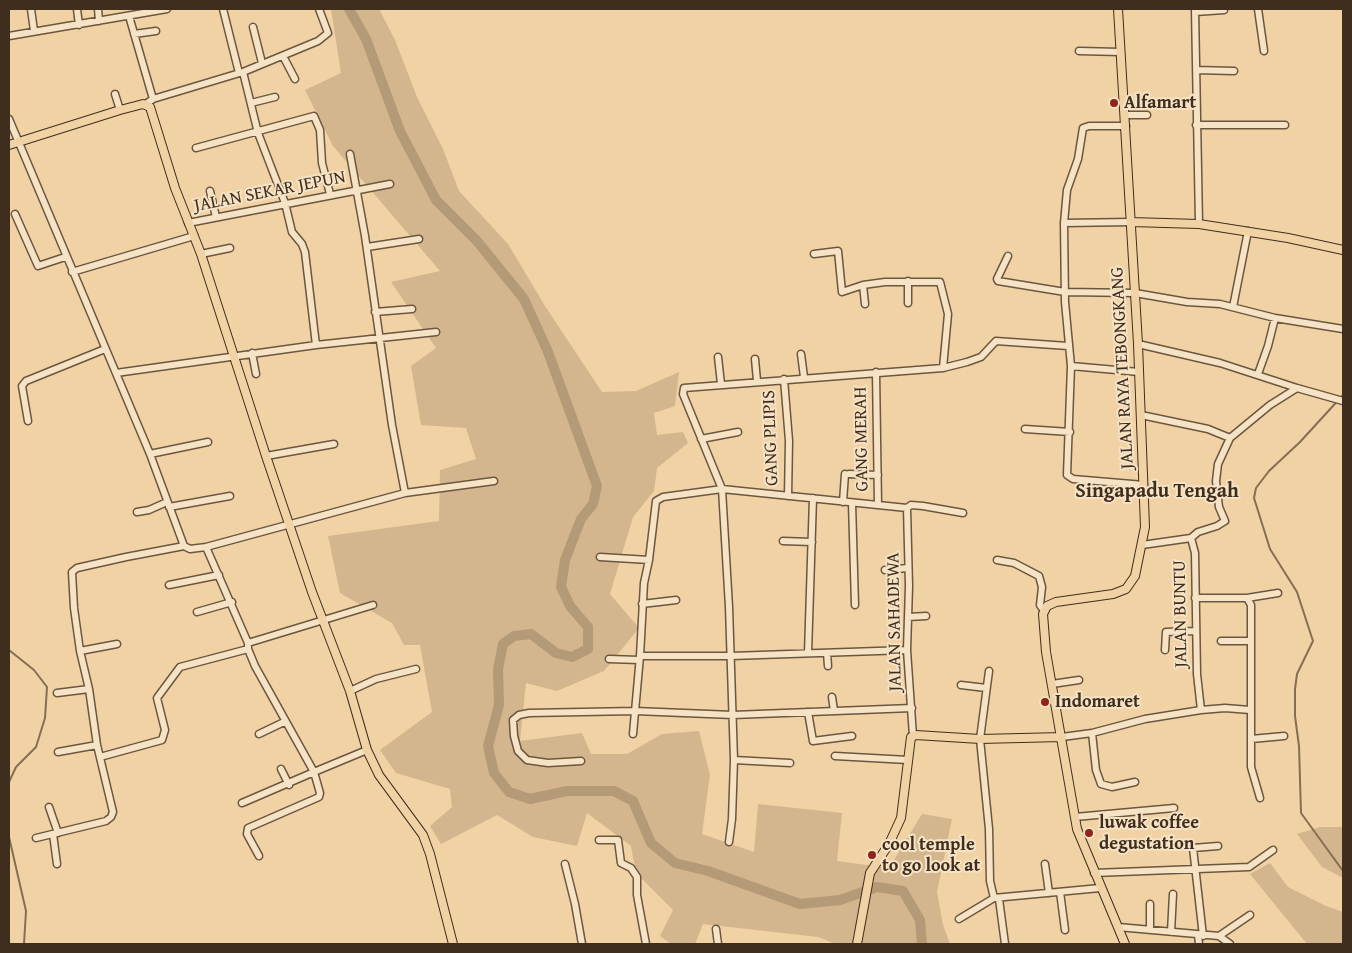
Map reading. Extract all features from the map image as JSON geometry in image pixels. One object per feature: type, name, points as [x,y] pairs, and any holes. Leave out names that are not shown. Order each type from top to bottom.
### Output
[{"type":"main road","name":"JALAN RAYA TEBONGKANG","points":[[1044,611],[1056,602],[1113,594],[1126,589],[1135,576],[1145,527],[1132,222],[1118,9]]},
{"type":"main road","points":[[9,145],[150,102],[175,188],[201,254],[289,524],[323,622],[350,691],[367,750],[379,775],[423,835],[430,854],[453,944]]},
{"type":"main road","points":[[1132,222],[1199,224],[1248,231],[1343,250]]},
{"type":"main road","points":[[1044,611],[1046,652],[1075,817],[1094,873],[1125,944]]},
{"type":"main road","points":[[858,944],[868,881],[874,866],[889,844],[901,818],[910,738],[913,736],[980,739],[1062,737]]},
{"type":"street","points":[[31,9],[34,31]]},
{"type":"street","points":[[77,9],[78,25]]},
{"type":"street","points":[[98,9],[99,21]]},
{"type":"street","points":[[9,36],[167,9]]},
{"type":"street","points":[[223,9],[258,133],[284,203],[292,232],[298,238],[305,252],[316,344]]},
{"type":"street","points":[[129,16],[150,102],[241,73],[262,63],[284,56],[326,36],[328,28],[319,9]]},
{"type":"street","points":[[1258,9],[1264,51]]},
{"type":"street","points":[[1199,224],[1195,11],[1224,10]]},
{"type":"street","points":[[252,26],[262,63]]},
{"type":"street","points":[[134,34],[156,31]]},
{"type":"street","points":[[1079,51],[1120,52]]},
{"type":"street","points":[[284,56],[295,79]]},
{"type":"street","points":[[1196,70],[1234,71]]},
{"type":"street","points":[[115,94],[120,110]]},
{"type":"street","points":[[251,103],[275,97]]},
{"type":"street","points":[[1125,115],[1147,115]]},
{"type":"street","points":[[196,148],[258,133],[315,116],[320,130],[322,163],[330,194]]},
{"type":"street","points":[[9,119],[65,256],[150,454],[184,546],[190,550],[206,547],[405,493],[494,481]]},
{"type":"street","points":[[1196,125],[1285,125]]},
{"type":"street","points":[[1126,126],[1089,126],[1083,128],[1078,159],[1067,190],[1064,223],[1065,292],[1071,366],[1068,477],[1144,485]]},
{"type":"street","points":[[350,154],[367,247],[375,312],[405,493]]},
{"type":"street","name":"JALAN SEKAR JEPUN","points":[[188,222],[390,184]]},
{"type":"street","points":[[210,191],[216,217]]},
{"type":"street","points":[[15,214],[37,265],[42,266],[65,256]]},
{"type":"street","points":[[1064,223],[1132,222]]},
{"type":"street","points":[[1233,307],[1248,231]]},
{"type":"street","points":[[72,272],[194,236]]},
{"type":"street","points":[[367,247],[419,239]]},
{"type":"street","points":[[201,254],[230,248]]},
{"type":"street","points":[[814,254],[838,251],[842,292],[863,285],[908,281],[939,281],[943,286],[948,314],[943,368]]},
{"type":"street","points":[[1008,256],[998,281],[1065,292],[1135,293],[1187,302],[1212,303],[1275,318],[1343,329]]},
{"type":"street","points":[[908,281],[908,303]]},
{"type":"street","points":[[863,285],[865,304]]},
{"type":"street","points":[[375,312],[412,308]]},
{"type":"street","points":[[1258,374],[1275,318]]},
{"type":"street","points":[[116,373],[316,344],[436,332]]},
{"type":"street","points":[[729,842],[732,819],[734,760],[731,656],[722,489],[683,390],[690,387],[721,384],[943,368],[967,362],[981,356],[996,341],[1068,346]]},
{"type":"street","points":[[1138,344],[1220,362],[1297,388],[1343,401]]},
{"type":"street","points":[[28,421],[22,386],[26,381],[105,349]]},
{"type":"street","points":[[252,353],[256,374]]},
{"type":"street","points":[[801,354],[804,378]]},
{"type":"street","points":[[718,357],[721,384]]},
{"type":"street","points":[[755,359],[757,381]]},
{"type":"street","points":[[1071,366],[1139,372]]},
{"type":"street","name":"GANG MERAH","points":[[876,372],[878,505]]},
{"type":"street","name":"GANG PLIPIS","points":[[784,379],[789,441],[788,496]]},
{"type":"street","points":[[1191,538],[1198,532],[1217,526],[1224,521],[1219,507],[1216,481],[1218,464],[1230,438],[1270,405],[1297,388]]},
{"type":"street","points":[[1141,414],[1208,430],[1230,438]]},
{"type":"street","points":[[1026,430],[1070,432]]},
{"type":"street","points":[[701,439],[738,432]]},
{"type":"street","points":[[150,454],[208,442]]},
{"type":"street","points":[[266,456],[334,444]]},
{"type":"street","points":[[843,502],[847,474],[878,475]]},
{"type":"street","points":[[633,734],[642,604],[650,560],[656,502],[663,497],[722,489],[907,508],[917,506],[963,513]]},
{"type":"street","points":[[137,512],[168,504],[230,496]]},
{"type":"street","points":[[808,653],[808,599],[813,498]]},
{"type":"street","points":[[852,503],[855,605]]},
{"type":"street","name":"JALAN SAHADEWA","points":[[907,508],[907,650],[913,736]]},
{"type":"street","name":"JALAN BUNTU","points":[[1142,545],[1191,538],[1195,553],[1195,631],[1201,710]]},
{"type":"street","points":[[784,541],[812,542]]},
{"type":"street","points":[[36,838],[106,821],[111,817],[112,803],[97,745],[89,689],[80,651],[74,608],[72,572],[77,568],[184,546]]},
{"type":"street","points":[[206,547],[232,602],[248,646],[284,722],[314,772],[320,793],[319,797],[248,828],[247,834],[259,856]]},
{"type":"street","points":[[600,557],[650,560]]},
{"type":"street","points":[[996,560],[1014,564],[1039,576],[1042,587],[1040,605],[1044,611]]},
{"type":"street","points":[[886,570],[908,568]]},
{"type":"street","points":[[169,585],[219,575]]},
{"type":"street","points":[[1195,598],[1247,598],[1278,593]]},
{"type":"street","points":[[1247,598],[1251,609],[1251,767],[1260,798]]},
{"type":"street","points":[[642,604],[676,600]]},
{"type":"street","points":[[197,612],[232,602]]},
{"type":"street","points":[[100,758],[162,740],[165,730],[157,698],[180,667],[373,605]]},
{"type":"street","points":[[908,617],[926,616]]},
{"type":"street","points":[[1165,650],[1167,632],[1195,631]]},
{"type":"street","points":[[1220,641],[1251,641]]},
{"type":"street","points":[[80,651],[117,644]]},
{"type":"street","points":[[609,659],[907,650]]},
{"type":"street","points":[[827,653],[828,666]]},
{"type":"street","points":[[350,691],[376,679],[416,669]]},
{"type":"street","points":[[989,671],[980,739],[989,829],[990,881],[996,898],[1006,944]]},
{"type":"street","points":[[1052,684],[1080,680]]},
{"type":"street","points":[[961,685],[986,688]]},
{"type":"street","points":[[57,693],[89,689]]},
{"type":"street","points":[[832,697],[834,710]]},
{"type":"street","points":[[581,761],[548,763],[527,760],[518,751],[514,736],[513,720],[518,715],[529,713],[635,711],[732,715],[912,708]]},
{"type":"street","points":[[1062,737],[1092,734],[1145,720],[1201,710],[1233,708],[1250,710]]},
{"type":"street","points":[[808,712],[813,741],[852,736]]},
{"type":"street","points":[[259,734],[284,722]]},
{"type":"street","points":[[1092,734],[1096,770],[1101,784],[1112,787],[1135,782]]},
{"type":"street","points":[[1251,739],[1284,736]]},
{"type":"street","points":[[58,752],[97,745]]},
{"type":"street","points":[[242,804],[367,750]]},
{"type":"street","points":[[835,756],[908,760]]},
{"type":"street","points":[[734,760],[790,763]]},
{"type":"street","points":[[281,769],[288,785]]},
{"type":"street","points":[[49,807],[55,833],[57,864]]},
{"type":"street","points":[[1075,817],[1174,808]]},
{"type":"street","points":[[599,840],[618,840],[621,863],[631,868],[638,877],[637,895],[646,944]]},
{"type":"street","points":[[1199,944],[1201,936],[1193,848],[1218,846]]},
{"type":"street","points":[[1094,873],[1249,867],[1273,850]]},
{"type":"street","points":[[565,864],[582,944]]},
{"type":"street","points":[[1045,864],[1049,893]]},
{"type":"street","points":[[959,919],[996,898],[1100,888]]},
{"type":"street","points":[[1060,892],[1065,930]]},
{"type":"street","points":[[1171,932],[1174,894]]},
{"type":"street","points":[[1150,904],[1150,930]]},
{"type":"street","points":[[1222,937],[1250,915]]},
{"type":"street","points":[[1118,927],[1222,937],[1230,944]]},
{"type":"street","points":[[716,929],[718,944]]},
{"type":"shaded area","points":[[331,9],[379,9],[395,40],[417,97],[443,149],[459,191],[508,244],[545,306],[602,392],[636,391],[679,372],[675,406],[654,413],[657,435],[683,432],[688,443],[657,468],[654,491],[633,517],[610,594],[639,628],[604,671],[557,691],[526,683],[520,741],[582,733],[591,754],[627,754],[662,734],[699,731],[710,775],[702,834],[754,852],[758,804],[842,813],[837,861],[889,868],[922,814],[952,819],[937,892],[943,925],[950,944],[836,944],[818,937],[703,924],[695,944],[671,944],[660,936],[673,910],[636,873],[631,846],[587,813],[577,846],[533,837],[497,815],[441,844],[430,826],[452,807],[450,789],[396,773],[380,750],[432,712],[420,645],[404,645],[392,623],[340,593],[328,536],[439,521],[440,470],[476,459],[466,428],[421,425],[411,366],[436,348],[391,282],[440,271],[333,146],[305,90],[341,73]]},
{"type":"shaded area","points":[[1320,827],[1343,827],[1343,878],[1322,867],[1297,834]]},
{"type":"shaded area","points":[[1270,863],[1288,887],[1326,906],[1343,912],[1343,944],[1307,944],[1250,874]]},
{"type":"waterway","points":[[349,9],[366,39],[400,131],[436,200],[477,241],[524,299],[548,352],[597,486],[593,504],[581,519],[565,560],[561,587],[570,606],[588,627],[588,649],[572,657],[556,653],[531,634],[514,636],[503,644],[498,669],[499,705],[488,746],[494,773],[509,792],[530,799],[567,791],[614,791],[633,801],[651,843],[675,863],[708,871],[800,904],[840,900],[877,887],[903,891],[920,920],[922,944]]},
{"type":"waterway","points":[[1343,202],[1343,243]]},
{"type":"waterway","points":[[1343,395],[1300,442],[1269,471],[1256,488],[1254,498],[1270,549],[1297,592],[1313,641],[1297,674],[1295,689],[1301,813],[1343,871]]},
{"type":"waterway","points":[[9,650],[34,670],[47,687],[45,718],[36,747],[16,767],[9,782]]},
{"type":"waterway","points":[[9,837],[26,911],[24,944]]},
{"type":"place","name":"Alfamart","points":[[1114,103]]},
{"type":"place","name":"Indomaret","points":[[1045,702]]},
{"type":"place","name":"luwak coffee degustation","points":[[1089,833]]},
{"type":"place","name":"cool temple to go look at","points":[[872,855]]},
{"type":"district","name":"Singapadu Tengah","points":[[1157,492]]}]
